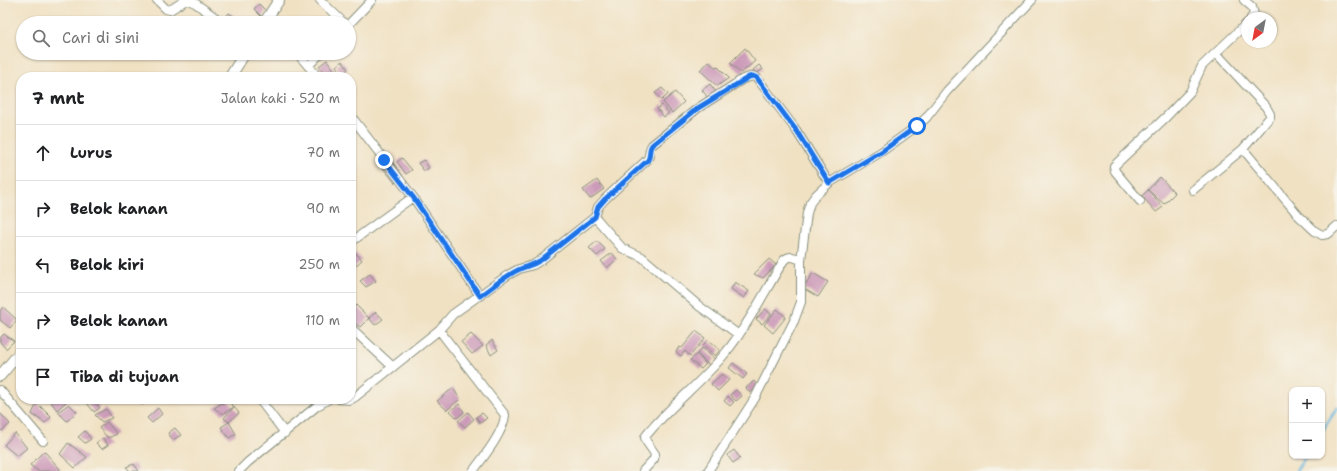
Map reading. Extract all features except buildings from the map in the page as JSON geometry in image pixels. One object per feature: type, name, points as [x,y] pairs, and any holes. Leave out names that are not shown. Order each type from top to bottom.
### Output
[{"type":"street","points":[[157,0],[166,9],[170,10],[187,0],[195,3],[213,16]]},
{"type":"street","points":[[270,16],[279,0]]},
{"type":"street","points":[[320,0],[337,16]]},
{"type":"street","points":[[356,17],[372,0]]},
{"type":"street","points":[[708,471],[755,398],[794,321],[801,302],[801,260],[807,213],[810,203],[829,183],[881,152],[926,118],[947,91],[1032,0]]},
{"type":"street","points":[[1244,0],[1252,7],[1253,12]]},
{"type":"street","points":[[1140,201],[1115,171],[1114,166],[1190,92],[1202,66],[1241,29]]},
{"type":"street","points":[[1193,190],[1243,149],[1269,120],[1270,114],[1266,107],[1216,53]]},
{"type":"street","points":[[233,72],[241,60]]},
{"type":"street","points":[[303,60],[313,72]]},
{"type":"street","points":[[308,66],[314,60]]},
{"type":"street","points":[[356,396],[439,330],[453,314],[508,275],[519,269],[533,265],[541,260],[595,217],[598,207],[605,199],[648,160],[650,156],[649,150],[652,145],[698,108],[743,80],[753,76],[757,78],[796,130],[829,183]]},
{"type":"street","points":[[356,123],[413,197],[480,296]]},
{"type":"street","points":[[1243,149],[1299,216],[1315,231],[1322,235],[1328,234],[1337,226]]},
{"type":"street","points":[[356,238],[413,197]]},
{"type":"street","points":[[595,217],[622,248],[642,257],[699,306],[738,335]]},
{"type":"street","points":[[643,471],[654,459],[655,454],[646,442],[645,437],[727,351],[784,260],[788,256],[793,256],[801,260]]},
{"type":"street","points":[[439,330],[505,415],[505,420],[496,439],[473,471]]},
{"type":"street","points":[[356,333],[393,366]]},
{"type":"street","points":[[0,376],[16,357]]},
{"type":"street","points":[[0,390],[43,441]]},
{"type":"street","points":[[263,404],[285,433]]},
{"type":"street","points":[[239,471],[320,404]]},
{"type":"waterway","points":[[1325,426],[1337,408]]},
{"type":"waterway","points":[[1296,471],[1304,459]]},
{"type":"route","points":[[384,160],[413,197],[480,296],[508,275],[519,269],[533,265],[541,260],[595,217],[598,207],[605,199],[648,160],[650,156],[649,150],[652,145],[698,108],[749,77],[753,76],[757,78],[796,130],[829,183],[881,152],[917,126]]}]
